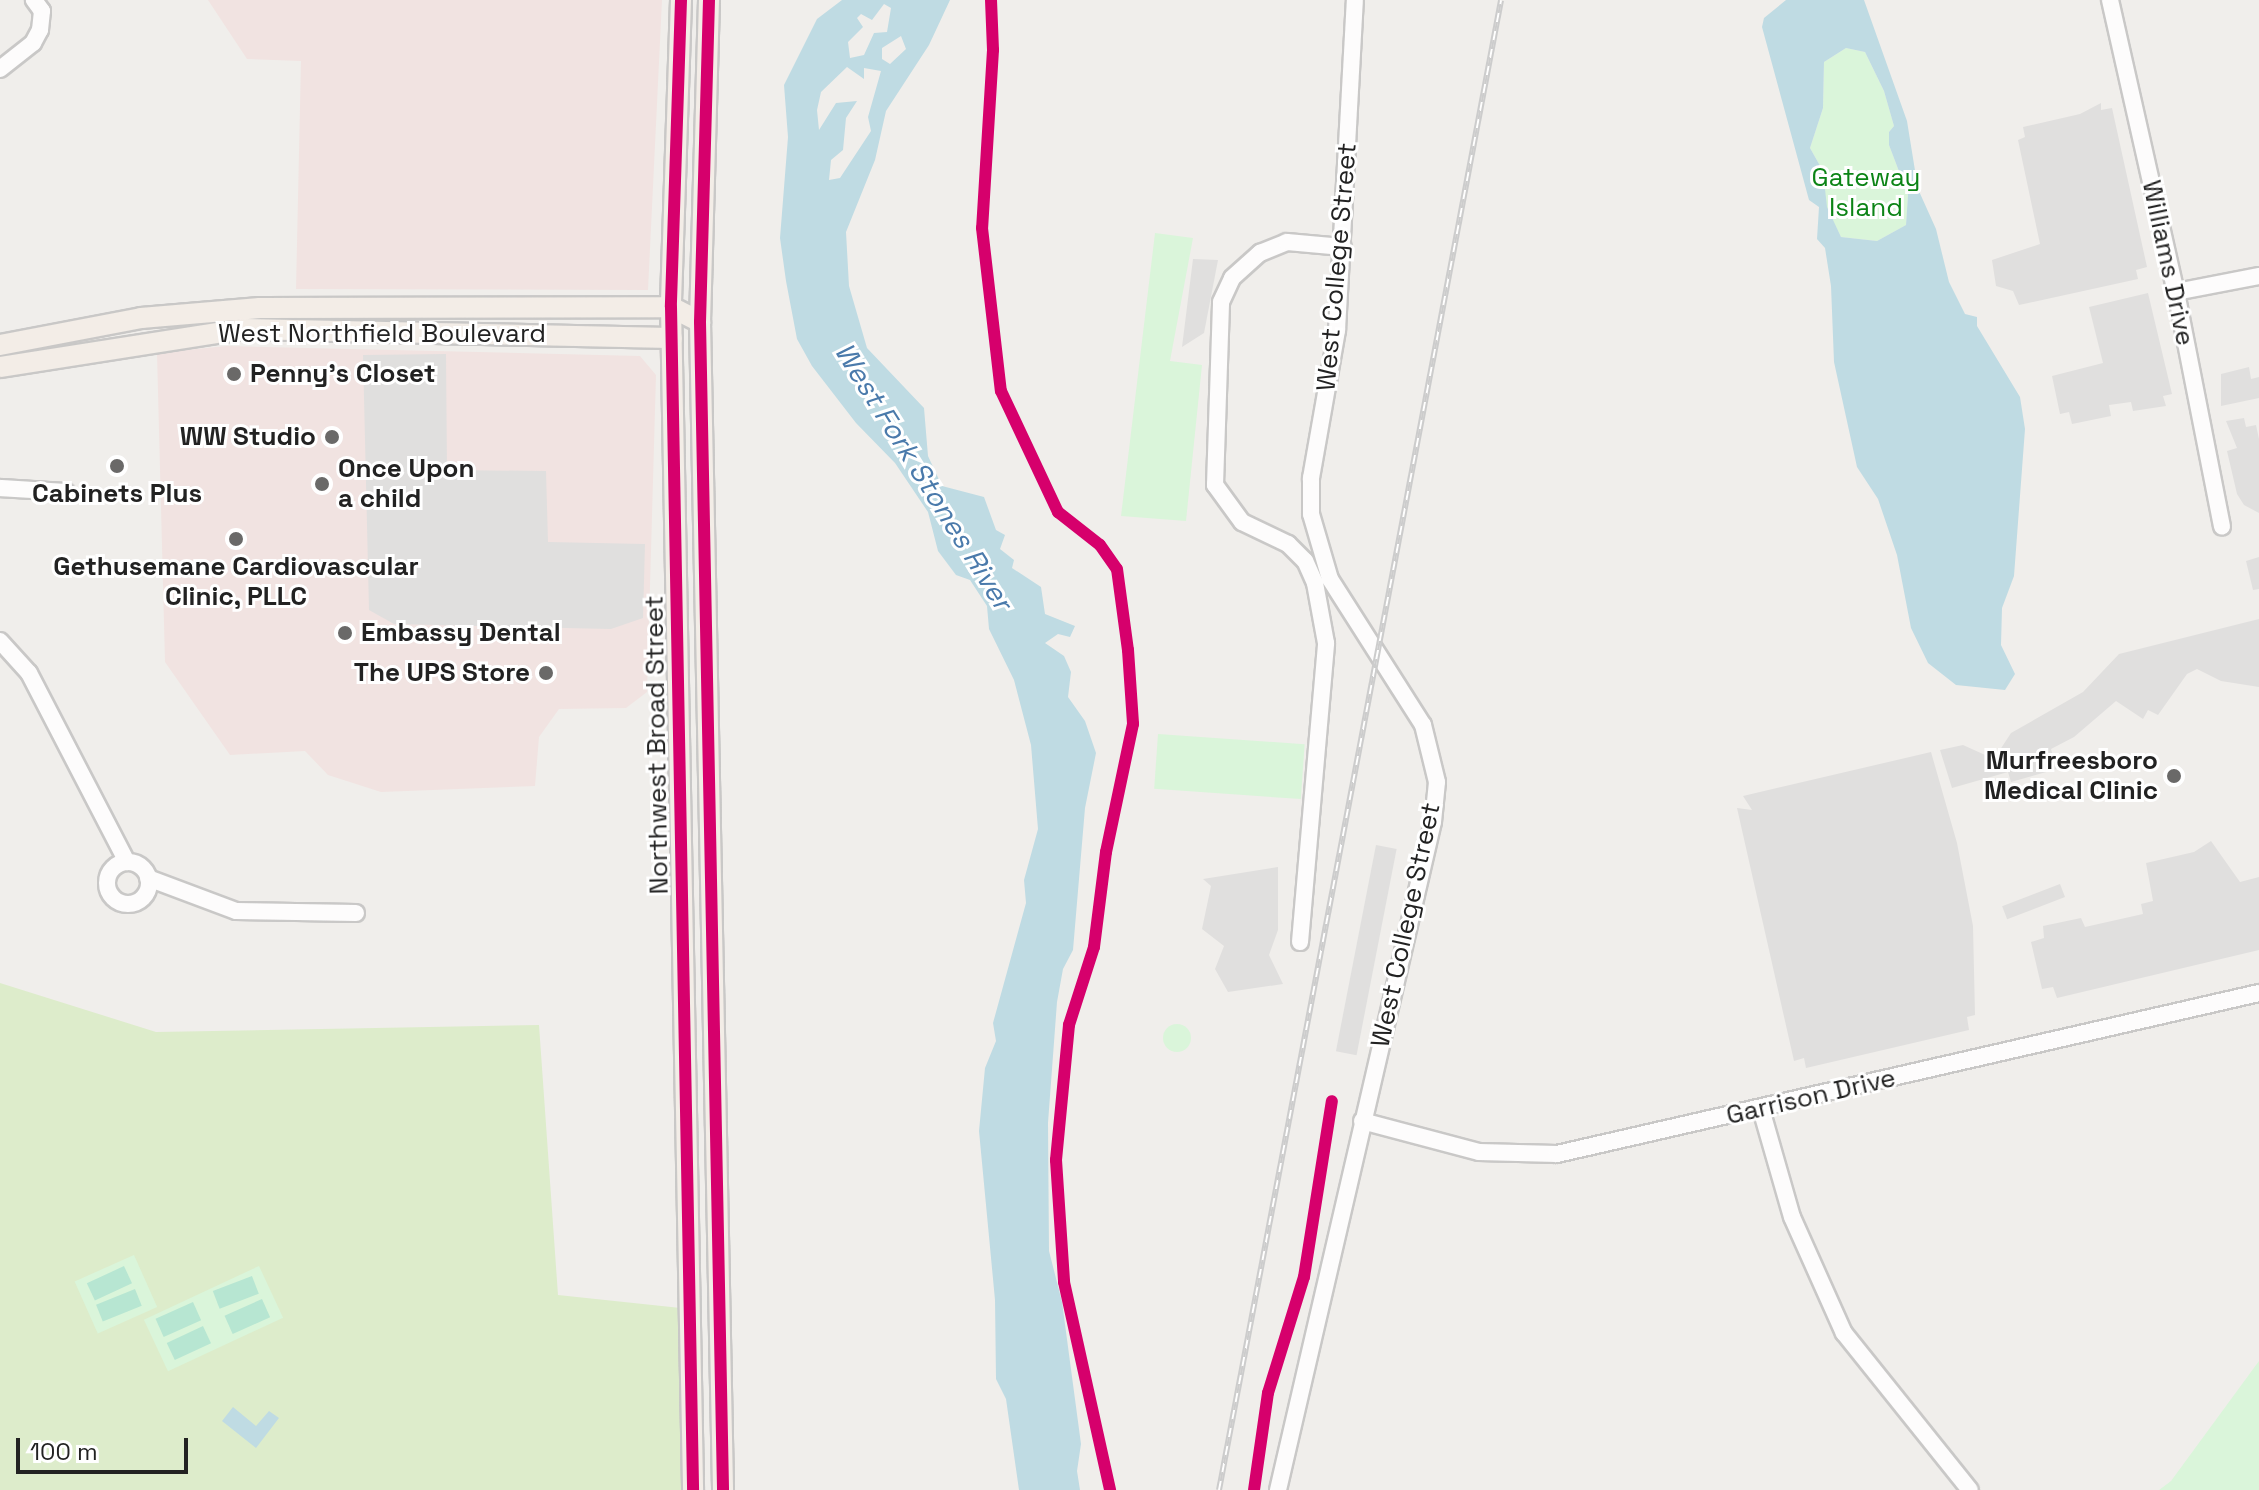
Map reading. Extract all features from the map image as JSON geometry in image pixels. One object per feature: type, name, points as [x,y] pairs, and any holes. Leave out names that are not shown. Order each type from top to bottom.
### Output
[{"type":"main road","name":"Northwest Broad Street","points":[[681,0],[671,307],[693,1490]]},
{"type":"main road","name":"Northwest Broad Street","points":[[709,0],[700,322],[723,1490]]},
{"type":"main road","points":[[671,307],[700,322]]},
{"type":"main road","name":"West Northfield Boulevard","points":[[0,345],[207,310],[671,307]]},
{"type":"main road","points":[[672,338],[700,322]]},
{"type":"main road","name":"West Northfield Boulevard","points":[[0,367],[243,329],[672,338]]},
{"type":"main road","points":[[677,644],[706,644]]},
{"type":"main road","points":[[679,756],[709,757]]},
{"type":"main road","points":[[682,907],[712,906]]},
{"type":"main road","points":[[690,1309],[719,1307]]},
{"type":"main road","points":[[693,1469],[722,1469]]},
{"type":"street","name":"West College Street","points":[[1278,1490],[1433,822],[1437,782],[1423,725],[1330,579],[1311,514],[1311,478],[1337,330],[1355,0]]},
{"type":"street","name":"Williams Drive","points":[[2110,0],[2176,292],[2222,527]]},
{"type":"street","points":[[0,69],[33,43],[38,5]]},
{"type":"street","points":[[1300,942],[1326,643],[1315,583],[1305,561],[1288,544],[1242,522],[1215,485],[1221,302],[1232,278],[1260,253],[1287,242],[1343,247]]},
{"type":"street","points":[[2176,292],[2259,276]]},
{"type":"street","points":[[0,488],[66,492]]},
{"type":"street","points":[[0,641],[29,673],[127,862]]},
{"type":"street","points":[[127,862],[141,867],[148,878],[147,892],[138,902],[117,901],[109,891],[108,877],[115,866],[127,862]]},
{"type":"street","points":[[148,878],[236,911],[356,913]]},
{"type":"street","name":"Garrison Drive","points":[[1362,1121],[1479,1152],[1557,1154],[2259,993]]},
{"type":"street","points":[[1761,1109],[1792,1217],[1844,1333],[1970,1490]]},
{"type":"shaded area","points":[[208,0],[662,0],[648,290],[296,289],[301,61],[247,59]]},
{"type":"shaded area","points":[[2101,103],[2101,110],[2112,108],[2147,267],[2136,270],[2138,279],[2019,305],[2013,291],[1996,286],[1992,260],[2040,244],[2018,140],[2025,137],[2023,127],[2080,114]]},
{"type":"shaded area","points":[[1193,259],[1218,260],[1204,333],[1182,347]]},
{"type":"shaded area","points":[[2148,293],[2172,394],[2163,396],[2166,406],[2133,411],[2131,402],[2109,405],[2111,416],[2072,424],[2069,412],[2060,414],[2052,376],[2103,363],[2089,307]]},
{"type":"shaded area","points":[[226,346],[640,356],[656,375],[647,692],[626,708],[559,709],[539,737],[535,786],[381,792],[328,775],[305,751],[230,755],[165,662],[157,353]]},
{"type":"shaded area","points":[[446,354],[447,470],[546,471],[548,542],[645,544],[643,618],[611,629],[394,624],[369,610],[363,355]]},
{"type":"shaded area","points":[[2249,367],[2251,379],[2259,377],[2259,398],[2221,406],[2221,374]]},
{"type":"shaded area","points":[[2244,418],[2246,427],[2256,425],[2259,439],[2259,513],[2244,505],[2237,494],[2227,451],[2237,448],[2226,421]]},
{"type":"shaded area","points":[[2259,557],[2259,589],[2253,590],[2246,561]]},
{"type":"shaded area","points":[[2259,619],[2259,687],[2221,681],[2197,669],[2187,674],[2158,715],[2148,710],[2143,719],[2116,701],[2074,737],[2051,749],[2057,769],[2011,782],[2008,772],[1952,788],[1940,750],[1963,745],[1994,759],[2011,733],[2083,692],[2119,654]]},
{"type":"shaded area","points":[[1931,752],[1957,843],[1973,926],[1975,1015],[1967,1017],[1969,1030],[1806,1068],[1804,1058],[1794,1061],[1737,808],[1752,810],[1743,796]]},
{"type":"shaded area","points":[[2211,841],[2240,882],[2259,877],[2259,950],[2057,998],[2053,987],[2042,989],[2031,942],[2044,938],[2043,926],[2081,918],[2085,927],[2143,914],[2141,904],[2153,901],[2146,863],[2194,852]]},
{"type":"shaded area","points":[[1376,845],[1397,849],[1357,1055],[1336,1051]]},
{"type":"shaded area","points":[[1278,867],[1278,930],[1269,955],[1283,984],[1228,992],[1215,969],[1224,946],[1202,929],[1211,886],[1203,879]]},
{"type":"shaded area","points":[[2060,884],[2065,897],[2007,919],[2002,906]]},
{"type":"green space","name":"Gateway Island","points":[[1846,48],[1865,52],[1884,91],[1894,126],[1889,132],[1889,145],[1908,195],[1906,225],[1877,241],[1841,237],[1826,207],[1823,171],[1810,148],[1823,108],[1824,62]]},
{"type":"green space","points":[[1155,233],[1193,238],[1170,361],[1202,365],[1186,521],[1121,516]]},
{"type":"green space","points":[[1158,734],[1305,744],[1301,799],[1154,789]]},
{"type":"green space","points":[[0,983],[156,1032],[539,1025],[558,1295],[690,1309],[687,1490],[0,1490]]},
{"type":"green space","points":[[1177,1024],[1187,1028],[1191,1038],[1187,1048],[1177,1052],[1167,1048],[1163,1038],[1167,1028]]},
{"type":"green space","points":[[134,1255],[157,1307],[98,1334],[75,1281]]},
{"type":"green space","points":[[124,1266],[132,1283],[95,1301],[87,1283]]},
{"type":"green space","points":[[259,1266],[283,1318],[168,1371],[144,1320]]},
{"type":"green space","points":[[252,1276],[259,1294],[220,1309],[213,1291]]},
{"type":"green space","points":[[135,1289],[142,1306],[103,1321],[96,1305]]},
{"type":"green space","points":[[262,1299],[270,1317],[233,1334],[225,1316]]},
{"type":"green space","points":[[193,1302],[201,1320],[164,1337],[156,1319]]},
{"type":"green space","points":[[203,1326],[211,1343],[175,1360],[167,1343]]},
{"type":"green space","points":[[2259,1361],[2259,1490],[2159,1490],[2171,1481]]},
{"type":"water","name":"West Fork Stones River","points":[[842,0],[950,0],[929,45],[886,111],[875,160],[846,232],[849,286],[867,348],[924,408],[928,456],[942,486],[984,497],[996,530],[1005,535],[1000,549],[1014,560],[1012,568],[1041,587],[1045,614],[1075,626],[1070,637],[1058,634],[1045,643],[1064,656],[1071,672],[1068,697],[1085,721],[1096,753],[1085,808],[1073,950],[1063,969],[1057,1002],[1048,1123],[1049,1251],[1062,1302],[1081,1444],[1077,1471],[1080,1490],[1019,1490],[1006,1399],[996,1379],[995,1300],[979,1131],[985,1068],[996,1041],[993,1023],[1026,903],[1024,880],[1038,829],[1031,745],[1014,680],[989,629],[987,606],[970,580],[956,575],[938,551],[928,512],[895,463],[856,423],[812,366],[797,339],[780,238],[788,137],[784,85],[817,19]],"holes":[[[884,4],[891,8],[887,32],[874,33],[864,55],[850,58],[848,42],[863,27],[857,18],[861,14],[872,20]],[[901,36],[906,49],[890,64],[882,59],[882,48]],[[847,67],[864,79],[864,68],[881,71],[868,117],[871,131],[840,178],[829,180],[831,160],[843,150],[846,118],[857,101],[836,103],[819,130],[817,110],[821,92]]]},
{"type":"water","points":[[1786,0],[1864,0],[1907,121],[1918,189],[1936,229],[1949,282],[1965,314],[1977,317],[1977,326],[2020,397],[2025,429],[2014,576],[2002,608],[2001,645],[2015,674],[2005,690],[1956,685],[1928,663],[1911,628],[1897,555],[1878,499],[1857,467],[1834,362],[1831,286],[1825,248],[1817,239],[1819,207],[1809,200],[1762,27],[1764,18]],"holes":[[[1846,48],[1865,52],[1884,91],[1894,126],[1889,132],[1889,145],[1908,195],[1906,225],[1877,241],[1841,237],[1827,207],[1823,171],[1810,148],[1823,108],[1824,62]]]},
{"type":"water","points":[[233,1407],[256,1426],[269,1411],[279,1418],[256,1448],[222,1421]]},
{"type":"railway","points":[[1219,1490],[1501,0]]},
{"type":"cycle path","points":[[681,0],[671,307],[693,1490]]},
{"type":"cycle path","points":[[709,0],[700,322],[723,1490]]},
{"type":"cycle path","points":[[991,0],[993,50],[982,228],[1001,391],[1058,512],[1100,545],[1117,569],[1128,650],[1133,724],[1106,852],[1094,947],[1069,1025],[1056,1160],[1064,1282],[1110,1490]]},
{"type":"cycle path","points":[[1254,1490],[1268,1393],[1304,1277],[1332,1101]]},
{"type":"place","name":"Penny's Closet","points":[[234,374]]},
{"type":"place","name":"WW Studio","points":[[332,437]]},
{"type":"place","name":"Cabinets Plus","points":[[117,466]]},
{"type":"place","name":"Once Upon a child","points":[[322,484]]},
{"type":"place","name":"Gethusemane Cardiovascular Clinic, PLLC","points":[[236,539]]},
{"type":"place","name":"Embassy Dental","points":[[345,633]]},
{"type":"place","name":"The UPS Store","points":[[546,673]]},
{"type":"place","name":"Murfreesboro Medical Clinic","points":[[2174,776]]}]
